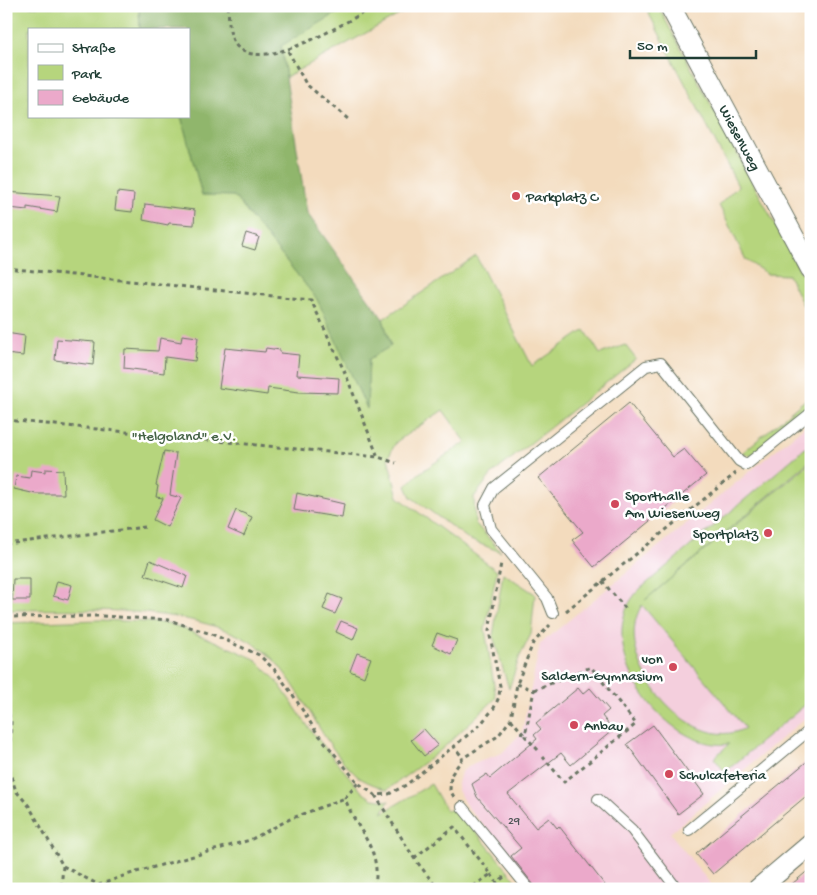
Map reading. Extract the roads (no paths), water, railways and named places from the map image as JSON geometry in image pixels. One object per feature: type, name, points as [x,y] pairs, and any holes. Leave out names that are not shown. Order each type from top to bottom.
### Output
[{"type":"street","name":"Wiesenweg","points":[[670,6],[811,269]]},
{"type":"street","points":[[758,889],[811,844]]},
{"type":"lane","points":[[557,616],[547,598],[491,529],[485,505],[494,488],[646,366],[661,363],[739,461],[746,465],[811,413]]},
{"type":"lane","points":[[689,830],[811,729]]},
{"type":"lane","points":[[598,800],[632,830],[677,889]]},
{"type":"lane","points":[[462,807],[529,889]]},
{"type":"place","name":"Parkplatz C","points":[[516,196]]},
{"type":"place","name":"Sporthalle Am Wiesenweg","points":[[615,504]]},
{"type":"place","name":"Sportplatz","points":[[768,533]]},
{"type":"place","name":"von Saldern-Gymnasium","points":[[673,667]]},
{"type":"place","name":"Anbau","points":[[574,725]]},
{"type":"place","name":"Schulcafeteria","points":[[669,774]]},
{"type":"park label","name":"\"Helgoland\" e.V.","points":[[184,435]]}]
